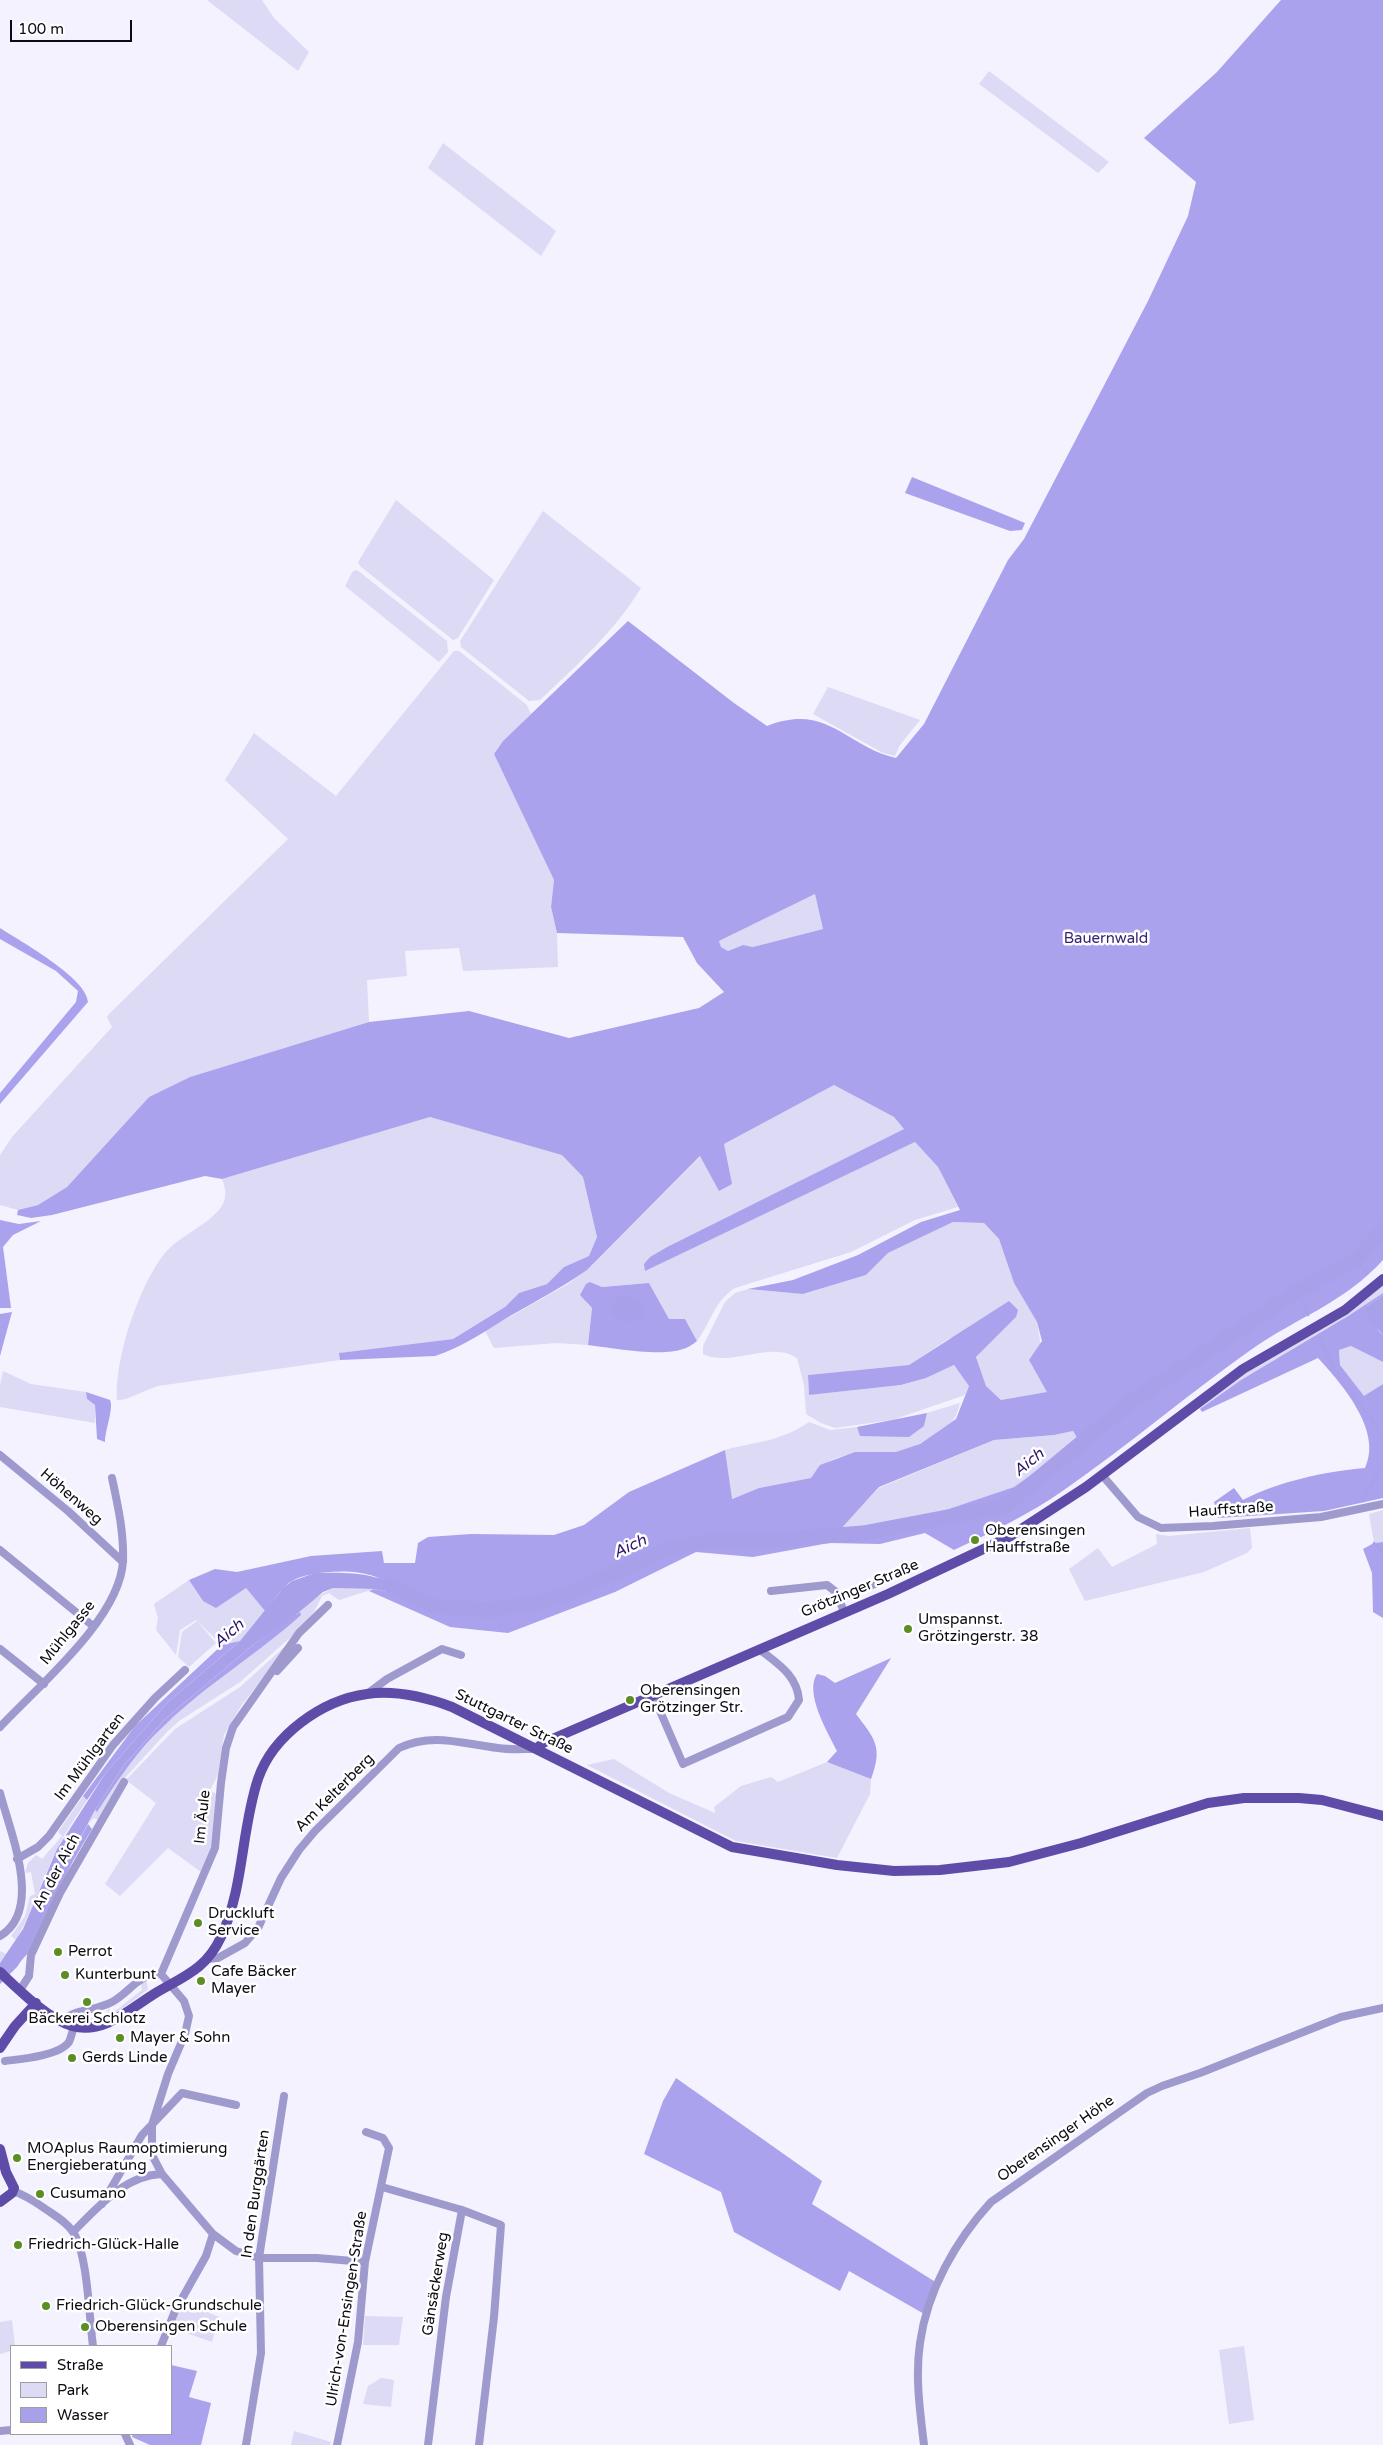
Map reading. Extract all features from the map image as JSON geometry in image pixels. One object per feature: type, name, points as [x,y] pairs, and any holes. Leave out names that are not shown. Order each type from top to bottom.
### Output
[{"type":"main road","name":"Grötzinger Straße","points":[[536,1749],[543,1743],[993,1546],[1031,1524],[1102,1475],[1243,1369],[1345,1310],[1383,1279]]},
{"type":"main road","name":"Stuttgarter Straße","points":[[0,1972],[36,2003],[61,2021],[74,2027],[88,2028],[106,2023],[185,1979],[207,1959],[220,1939],[228,1920],[252,1802],[259,1777],[269,1758],[282,1739],[303,1722],[327,1707],[366,1694],[384,1693],[433,1700],[472,1716],[732,1847],[837,1865],[894,1871],[940,1870],[1009,1862],[1063,1849],[1169,1814],[1220,1801],[1271,1797],[1299,1798],[1345,1805],[1383,1816]]},
{"type":"main road","points":[[0,2048],[15,2026],[36,2003]]},
{"type":"main road","points":[[0,2150],[14,2191],[0,2202]]},
{"type":"street","name":"Höhenweg","points":[[0,1454],[68,1511],[123,1562]]},
{"type":"street","name":"Hauffstraße","points":[[1102,1475],[1138,1517],[1161,1528],[1213,1526],[1321,1517],[1383,1504]]},
{"type":"street","name":"Mühlgasse","points":[[0,1727],[44,1684],[93,1626],[115,1590],[123,1562],[120,1517],[112,1478]]},
{"type":"street","points":[[0,1550],[93,1626]]},
{"type":"street","points":[[839,1599],[889,1578]]},
{"type":"street","points":[[771,1591],[827,1585],[836,1592],[844,1612]]},
{"type":"street","name":"Im Äule","points":[[161,1974],[215,1848],[220,1788],[229,1737],[239,1716],[267,1681],[300,1633],[328,1605]]},
{"type":"street","name":"Im Äule","points":[[267,1681],[298,1648]]},
{"type":"street","points":[[0,1649],[44,1684]]},
{"type":"street","points":[[366,1694],[387,1679],[442,1649],[461,1655]]},
{"type":"street","points":[[653,1695],[683,1764],[776,1723],[793,1712],[799,1700],[794,1682],[783,1667],[759,1649]]},
{"type":"street","name":"Im Mühlgarten","points":[[17,1859],[38,1847],[49,1836],[113,1745],[155,1698],[185,1670]]},
{"type":"street","name":"Am Kelterberg","points":[[207,1959],[218,1958],[245,1943],[258,1928],[281,1878],[299,1850],[315,1831],[399,1748],[415,1741],[434,1739],[500,1748],[536,1749]]},
{"type":"street","name":"An der Aich","points":[[20,1990],[27,1980],[31,1954],[60,1893],[124,1782]]},
{"type":"street","points":[[0,1793],[23,1886],[22,1906],[12,1927],[0,1936]]},
{"type":"street","points":[[61,2021],[71,2014],[110,2003],[147,1975],[161,1974],[178,1993],[188,2009],[188,2026],[168,2074],[152,2125],[152,2155],[162,2174],[213,2234],[236,2251],[259,2258],[317,2258],[365,2262]]},
{"type":"street","name":"Oberensinger Höhe","points":[[924,2445],[918,2398],[918,2369],[920,2343],[926,2315],[937,2284],[960,2240],[973,2221],[991,2202],[1147,2093],[1341,2017],[1383,2008]]},
{"type":"street","points":[[5,2061],[39,2056],[61,2048],[68,2043],[74,2027]]},
{"type":"street","points":[[102,2204],[124,2164],[152,2125],[182,2092],[236,2105]]},
{"type":"street","name":"In den Burggärten","points":[[246,2445],[261,2353],[259,2258],[284,2096]]},
{"type":"street","name":"Ulrich-von-Ensingen-Straße","points":[[337,2445],[358,2342],[365,2262],[389,2148],[383,2138],[366,2132]]},
{"type":"street","points":[[73,2232],[102,2204],[129,2183],[140,2178],[162,2174]]},
{"type":"street","points":[[382,2187],[462,2210],[501,2225],[494,2317],[479,2445]]},
{"type":"street","points":[[14,2191],[44,2208],[73,2232],[82,2255],[93,2345]]},
{"type":"street","name":"Gänsäckerweg","points":[[428,2445],[446,2297],[462,2210]]},
{"type":"street","points":[[161,2345],[175,2311],[206,2256],[213,2234]]},
{"type":"green space","points":[[207,0],[262,0],[274,18],[309,52],[298,71]]},
{"type":"green space","name":"Bauernwald","points":[[1281,0],[1383,0],[1383,1260],[1353,1288],[1252,1349],[1051,1499],[1024,1515],[954,1550],[925,1533],[880,1544],[829,1543],[753,1557],[696,1552],[615,1592],[508,1633],[450,1627],[369,1591],[374,1589],[406,1596],[376,1577],[357,1572],[320,1573],[298,1578],[283,1588],[265,1611],[246,1588],[216,1608],[203,1601],[189,1580],[215,1569],[237,1572],[311,1556],[382,1551],[384,1563],[415,1563],[418,1543],[428,1537],[471,1534],[554,1535],[584,1525],[629,1492],[725,1450],[732,1499],[759,1488],[811,1478],[820,1465],[855,1452],[896,1452],[920,1444],[956,1419],[969,1386],[954,1365],[926,1378],[901,1385],[809,1395],[808,1375],[909,1365],[1009,1301],[1018,1310],[1016,1317],[976,1357],[986,1386],[1001,1400],[1047,1392],[1029,1360],[1042,1341],[1037,1322],[1014,1283],[999,1239],[984,1223],[953,1222],[888,1253],[866,1275],[803,1294],[748,1289],[793,1280],[858,1255],[921,1222],[960,1210],[938,1167],[915,1142],[645,1271],[644,1264],[650,1257],[667,1247],[904,1129],[894,1117],[834,1085],[724,1144],[732,1184],[719,1191],[700,1156],[587,1270],[474,1338],[435,1356],[340,1360],[339,1353],[453,1339],[505,1307],[519,1293],[547,1284],[564,1267],[589,1256],[597,1237],[583,1177],[562,1155],[430,1117],[222,1179],[205,1176],[52,1215],[31,1218],[17,1215],[18,1210],[38,1205],[67,1187],[149,1097],[190,1077],[369,1022],[469,1011],[569,1038],[699,1008],[724,992],[697,963],[683,937],[557,933],[551,907],[554,880],[494,754],[503,741],[628,621],[734,703],[767,726],[788,720],[805,719],[821,722],[863,745],[896,758],[924,724],[1008,560],[1024,539],[1148,301],[1188,216],[1196,182],[1144,138],[1217,72]],"holes":[[[815,894],[823,929],[753,947],[743,945],[728,951],[721,947],[719,941]],[[1073,1431],[1079,1441],[1014,1487],[931,1515],[838,1532],[879,1487],[994,1440],[1054,1435]]]},
{"type":"green space","points":[[989,71],[1109,162],[1098,173],[979,84]]},
{"type":"green space","points":[[443,143],[556,231],[541,256],[428,168]]},
{"type":"green space","points":[[912,477],[1025,523],[1022,530],[1010,531],[905,493]]},
{"type":"green space","points":[[396,500],[494,580],[458,638],[453,640],[360,566],[358,562]]},
{"type":"green space","points":[[543,511],[641,588],[607,634],[581,661],[540,700],[529,701],[461,647],[460,641]]},
{"type":"green space","points":[[357,570],[447,641],[448,652],[439,662],[345,586],[353,571]]},
{"type":"green space","points":[[454,651],[459,651],[527,705],[531,714],[503,741],[494,754],[554,880],[551,907],[557,933],[558,967],[463,971],[459,948],[405,951],[407,976],[367,980],[369,1022],[190,1077],[149,1097],[67,1187],[38,1205],[18,1210],[0,1205],[0,1155],[12,1137],[112,1027],[107,1017],[109,1014],[288,839],[225,780],[254,733],[336,796]]},
{"type":"green space","points":[[828,687],[920,720],[900,745],[895,756],[883,753],[813,714]]},
{"type":"green space","points":[[815,894],[823,929],[753,947],[743,945],[728,951],[721,947],[719,941]]},
{"type":"green space","points":[[0,928],[65,971],[85,992],[88,1002],[0,1104],[0,1093],[76,1002],[78,991],[56,971],[0,939]]},
{"type":"green space","points":[[834,1085],[894,1117],[904,1129],[667,1247],[650,1257],[645,1270],[915,1142],[938,1167],[958,1207],[915,1220],[851,1252],[735,1288],[722,1299],[697,1341],[685,1319],[669,1319],[649,1283],[602,1287],[590,1282],[587,1303],[592,1308],[588,1345],[556,1343],[494,1348],[485,1331],[568,1284],[587,1270],[701,1156],[719,1191],[724,1144]]},
{"type":"green space","points":[[430,1117],[562,1154],[583,1177],[597,1237],[589,1256],[564,1267],[547,1284],[519,1293],[505,1307],[453,1339],[340,1353],[340,1360],[158,1386],[126,1399],[117,1400],[117,1383],[124,1344],[137,1303],[164,1254],[212,1217],[221,1207],[225,1196],[225,1187],[222,1179]]},
{"type":"green space","points":[[0,1220],[19,1224],[41,1221],[13,1235],[3,1247],[11,1308],[0,1308]]},
{"type":"green space","points":[[953,1222],[984,1223],[999,1239],[1014,1283],[1037,1322],[1048,1392],[1001,1400],[986,1386],[976,1357],[1016,1317],[948,1339],[909,1365],[808,1375],[809,1395],[902,1385],[926,1378],[954,1365],[969,1386],[965,1395],[892,1420],[835,1428],[821,1423],[806,1414],[804,1385],[797,1358],[786,1353],[775,1352],[726,1358],[703,1354],[703,1346],[725,1302],[735,1293],[748,1289],[804,1294],[866,1275],[888,1253]]},
{"type":"green space","points":[[590,1282],[602,1287],[649,1283],[669,1319],[685,1319],[697,1341],[685,1348],[663,1352],[588,1345],[592,1308],[580,1295],[586,1284]]},
{"type":"green space","points":[[1383,1284],[1383,1293],[1241,1380],[1200,1409],[1198,1408],[1256,1365],[1343,1316]]},
{"type":"green space","points":[[1383,1293],[1383,1295],[1367,1306],[1379,1331],[1383,1335],[1383,1362],[1351,1346],[1339,1350],[1340,1365],[1364,1396],[1383,1384],[1383,1498],[1324,1511],[1218,1518],[1214,1502],[1234,1488],[1243,1500],[1257,1493],[1302,1478],[1365,1468],[1369,1454],[1369,1439],[1364,1424],[1348,1394],[1318,1358],[1202,1412],[1200,1409],[1241,1380]]},
{"type":"green space","points":[[12,1312],[0,1356],[0,1314]]},
{"type":"green space","points":[[1351,1346],[1383,1362],[1383,1384],[1364,1397],[1340,1365],[1339,1350]]},
{"type":"green space","points":[[3,1371],[31,1384],[86,1392],[87,1399],[95,1405],[95,1423],[0,1407],[0,1385]]},
{"type":"green space","points":[[86,1392],[110,1400],[111,1408],[105,1442],[97,1439],[95,1405],[87,1399]]},
{"type":"green space","points":[[960,1403],[955,1418],[950,1423],[913,1447],[896,1452],[839,1457],[819,1468],[811,1478],[759,1488],[731,1499],[725,1450],[781,1436],[809,1422],[830,1430],[857,1427],[860,1436],[924,1426],[927,1413]]},
{"type":"green space","points":[[927,1413],[924,1426],[909,1437],[860,1436],[857,1427]]},
{"type":"green space","points":[[1073,1431],[1079,1441],[1014,1487],[931,1515],[837,1532],[879,1488],[994,1440],[1054,1435]]},
{"type":"green space","points":[[1383,1510],[1383,1542],[1374,1543],[1369,1514]]},
{"type":"green space","points":[[1250,1528],[1252,1548],[1247,1553],[1204,1572],[1085,1601],[1069,1569],[1098,1548],[1112,1567],[1157,1544],[1156,1534],[1169,1536]]},
{"type":"green space","points":[[1383,1542],[1383,1618],[1373,1612],[1372,1573],[1363,1549],[1374,1543]]},
{"type":"green space","points":[[189,1580],[203,1601],[246,1588],[265,1611],[240,1641],[222,1645],[196,1620],[180,1630],[176,1655],[156,1630],[158,1618],[154,1604]]},
{"type":"green space","points":[[333,1588],[374,1589],[339,1600],[329,1593],[322,1596],[314,1612],[301,1628],[240,1682],[179,1721],[167,1732],[122,1781],[98,1820],[94,1818],[88,1824],[95,1810],[97,1811],[146,1744],[166,1724],[198,1696],[284,1629],[300,1615],[300,1612],[313,1599]]},
{"type":"green space","points":[[300,1612],[301,1615],[285,1629],[182,1709],[156,1734],[129,1765],[97,1812],[95,1810],[124,1765],[165,1719],[253,1645]]},
{"type":"green space","points":[[197,1621],[216,1643],[189,1667],[178,1657],[182,1632]]},
{"type":"green space","points":[[292,1640],[241,1706],[224,1735],[218,1775],[210,1790],[216,1794],[213,1843],[201,1872],[168,1848],[120,1896],[105,1884],[156,1803],[126,1780],[175,1729],[240,1687]]},
{"type":"green space","points":[[240,1641],[168,1702],[105,1774],[87,1800],[83,1796],[135,1726],[222,1645]]},
{"type":"green space","points":[[891,1658],[856,1714],[872,1737],[877,1751],[875,1768],[871,1779],[827,1762],[837,1751],[823,1724],[815,1702],[814,1682],[817,1674],[825,1676],[835,1683]]},
{"type":"green space","points":[[614,1759],[669,1793],[715,1813],[714,1807],[741,1786],[771,1777],[778,1782],[827,1762],[871,1779],[870,1794],[837,1858],[736,1841],[587,1765]]},
{"type":"green space","points":[[83,1796],[87,1800],[60,1843],[16,1940],[11,1936],[25,1916],[30,1896],[35,1894],[31,1872],[25,1873],[28,1863],[36,1855],[42,1859],[62,1836],[58,1832]]},
{"type":"green space","points":[[88,1824],[92,1829],[73,1861],[29,1952],[21,1961],[65,1867]]},
{"type":"green space","points":[[13,1944],[10,1950],[0,1962],[0,1951],[6,1954]]},
{"type":"green space","points":[[146,1980],[148,1989],[113,2014],[93,2020],[73,2017],[90,2013],[88,2019],[105,2015],[109,2008],[110,2013],[115,2011],[142,1990],[141,1983]]},
{"type":"green space","points":[[676,2078],[822,2181],[812,2204],[937,2283],[926,2315],[849,2271],[840,2291],[734,2232],[721,2192],[644,2154],[663,2101]]},
{"type":"green space","points":[[184,2302],[219,2317],[212,2342],[172,2328]]},
{"type":"green space","points":[[365,2316],[403,2317],[399,2345],[363,2345]]},
{"type":"green space","points":[[12,2320],[15,2345],[10,2345],[10,2351],[0,2354],[0,2322]]},
{"type":"green space","points":[[1244,2346],[1254,2420],[1229,2424],[1219,2350]]},
{"type":"green space","points":[[172,2365],[197,2371],[189,2397],[211,2403],[201,2445],[150,2445],[132,2437],[133,2435],[172,2435]]},
{"type":"green space","points":[[381,2378],[394,2380],[391,2407],[363,2404],[368,2386]]},
{"type":"green space","points":[[294,2431],[331,2442],[330,2445],[291,2445]]},
{"type":"water","points":[[623,1295],[640,1301],[644,1306],[644,1315],[640,1320],[624,1321],[611,1311],[615,1301]]},
{"type":"water","points":[[1383,1295],[1383,1335],[1367,1316],[1367,1306]]},
{"type":"water","points":[[315,1573],[352,1573],[374,1577],[396,1585],[407,1592],[405,1596],[374,1589],[333,1588],[323,1592],[290,1620],[253,1645],[165,1719],[124,1765],[95,1810],[65,1867],[25,1955],[17,1967],[0,1984],[0,1963],[23,1929],[57,1849],[105,1774],[168,1702],[240,1641],[283,1588],[292,1581]]},
{"type":"waterway","name":"Aich","points":[[389,1585],[434,1606],[487,1610],[535,1603],[566,1595],[662,1551],[709,1541],[761,1541],[863,1533],[1005,1506],[1133,1400],[1298,1291],[1356,1260],[1383,1230]]},
{"type":"waterway","points":[[1356,1260],[1367,1274]]},
{"type":"waterway","points":[[1298,1291],[1308,1315]]},
{"type":"waterway","points":[[1319,1338],[1346,1388],[1369,1416],[1383,1440]]},
{"type":"waterway","points":[[1363,1501],[1383,1463]]},
{"type":"waterway","points":[[1374,1543],[1383,1553]]},
{"type":"place","name":"Oberensingen Hauffstraße","points":[[975,1540]]},
{"type":"place","name":"Umspannst. Grötzingerstr. 38","points":[[908,1629]]},
{"type":"place","name":"Oberensingen Grötzinger Str.","points":[[630,1700]]},
{"type":"place","name":"Druckluft Service","points":[[198,1923]]},
{"type":"place","name":"Perrot","points":[[58,1952]]},
{"type":"place","name":"Kunterbunt","points":[[65,1975]]},
{"type":"place","name":"Cafe Bäcker Mayer","points":[[201,1981]]},
{"type":"place","name":"Bäckerei Schlotz","points":[[87,2002]]},
{"type":"place","name":"Mayer & Sohn","points":[[120,2038]]},
{"type":"place","name":"Gerds Linde","points":[[72,2058]]},
{"type":"place","name":"MOAplus Raumoptimierung Energieberatung","points":[[17,2158]]},
{"type":"place","name":"Cusumano","points":[[40,2194]]},
{"type":"place","name":"Friedrich-Glück-Halle","points":[[18,2245]]},
{"type":"place","name":"Friedrich-Glück-Grundschule","points":[[46,2306]]},
{"type":"place","name":"Oberensingen Schule","points":[[85,2327]]}]
